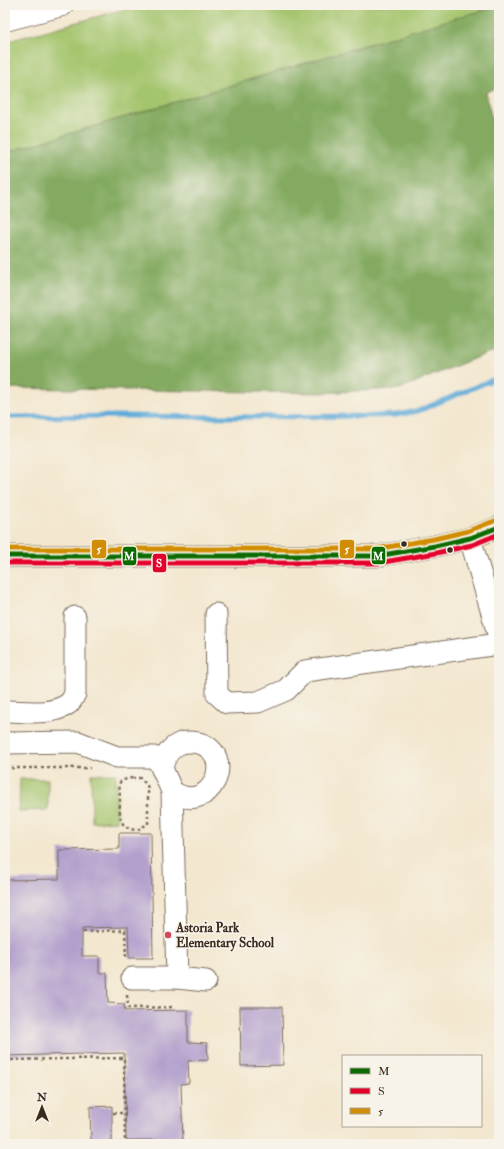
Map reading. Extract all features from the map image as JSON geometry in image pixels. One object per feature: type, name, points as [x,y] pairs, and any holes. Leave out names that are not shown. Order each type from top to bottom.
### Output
[{"type":"highway","points":[[5,20],[62,5]]},
{"type":"street","points":[[5,556],[377,556],[435,546],[470,538],[499,527]]},
{"type":"street","points":[[470,538],[499,637]]},
{"type":"street","points":[[216,614],[217,694],[227,703],[258,702],[286,690],[304,671],[499,644]]},
{"type":"street","points":[[5,711],[44,711],[57,709],[69,704],[75,694],[75,617]]},
{"type":"street","points":[[5,743],[78,742],[117,757],[154,757],[160,764],[172,791],[177,978]]},
{"type":"street","points":[[162,769],[168,752],[176,745],[185,742],[194,742],[204,745],[211,751],[216,759],[218,768],[217,778],[213,786],[206,793],[197,797],[187,797],[178,795],[172,791]]},
{"type":"street","points":[[132,978],[177,978],[206,980]]},
{"type":"path","points":[[5,768],[96,768]]},
{"type":"path","points":[[132,778],[140,778],[144,781],[148,789],[148,824],[137,830],[129,828],[125,825],[119,816],[120,782],[132,778]]},
{"type":"path","points":[[83,932],[124,930]]},
{"type":"path","points":[[128,1008],[176,1007]]},
{"type":"path","points":[[5,1060],[124,1058],[125,1143]]},
{"type":"path","points":[[113,1113],[124,1113]]},
{"type":"path","points":[[114,1143],[183,1142]]},
{"type":"green space","points":[[139,5],[499,6],[5,153],[5,42]]},
{"type":"green space","points":[[499,6],[499,87],[486,92],[494,130],[499,134],[499,351],[488,353],[399,389],[318,393],[5,388],[5,153]]},
{"type":"green space","points":[[91,774],[116,774],[117,821],[92,822]]},
{"type":"green space","points":[[20,779],[48,779],[48,810],[19,811]]},
{"type":"building","points":[[119,833],[151,833],[153,958],[129,958],[128,927],[82,928],[82,956],[99,956],[99,973],[107,973],[108,1003],[124,1004],[125,1011],[188,1010],[188,1042],[207,1043],[208,1060],[188,1061],[189,1083],[181,1084],[183,1140],[126,1140],[124,1053],[5,1056],[5,880],[59,879],[59,850],[119,849]]},
{"type":"building","points":[[240,1007],[282,1007],[283,1065],[241,1066]]},
{"type":"building","points":[[112,1106],[112,1142],[91,1142],[90,1107]]},
{"type":"waterway","points":[[5,417],[396,415],[418,411],[499,377]]},
{"type":"transit line","name":"5","points":[[5,549],[376,549],[434,539],[468,531],[497,520]]},
{"type":"transit line","name":"M","points":[[5,556],[377,556],[435,546],[470,538],[499,527]]},
{"type":"transit line","name":"S","points":[[5,563],[378,563],[472,545],[499,534]]},
{"type":"place","name":"Astoria Park Elementary School","points":[[168,935]]}]
